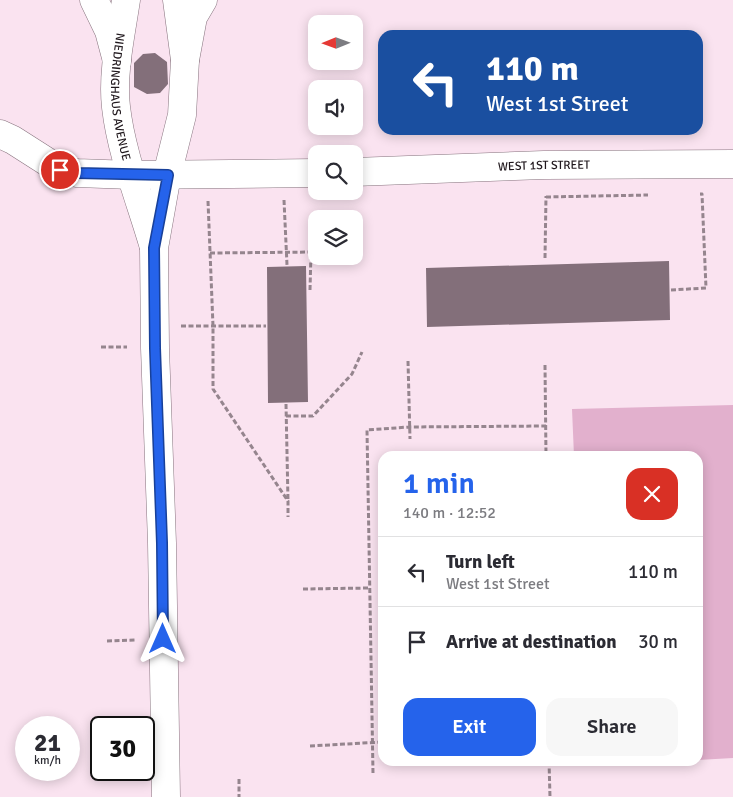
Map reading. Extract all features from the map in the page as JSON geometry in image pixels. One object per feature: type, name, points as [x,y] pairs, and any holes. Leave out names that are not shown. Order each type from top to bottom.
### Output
[{"type":"main road","points":[[94,0],[109,31],[117,61]]},
{"type":"main road","name":"NIEDRINGHAUS AVENUE","points":[[126,0],[117,61],[116,106],[132,175],[154,248]]},
{"type":"main road","name":"NIEDRINGHAUS AVENUE","points":[[166,797],[162,543],[155,348],[154,248],[182,115],[185,60],[177,0]]},
{"type":"main road","points":[[185,60],[193,17],[203,0]]},
{"type":"main road","points":[[0,134],[13,140],[60,170],[77,173],[132,175],[308,173]]},
{"type":"main road","name":"WEST 1ST STREET","points":[[363,172],[544,165],[733,164]]},
{"type":"path","points":[[206,174],[213,389],[288,501]]},
{"type":"path","points":[[284,194],[287,265]]},
{"type":"path","points":[[671,290],[706,288],[702,194],[692,194]]},
{"type":"path","points":[[546,196],[653,195]]},
{"type":"path","points":[[210,253],[308,252]]},
{"type":"path","points":[[310,290],[311,265]]},
{"type":"path","points":[[155,326],[266,326]]},
{"type":"path","points":[[286,416],[313,416],[352,374],[362,352]]},
{"type":"path","points":[[408,361],[410,439]]},
{"type":"path","points":[[545,365],[546,451]]},
{"type":"path","points":[[286,404],[288,517]]},
{"type":"path","points":[[373,773],[367,430],[409,427],[546,426]]},
{"type":"path","points":[[303,588],[370,588]]},
{"type":"path","points":[[310,746],[378,742]]},
{"type":"path","points":[[549,766],[550,797]]},
{"type":"path","points":[[239,779],[239,797]]},
{"type":"shaded area","points":[[733,405],[733,758],[703,760],[703,451],[574,451],[572,409]]},
{"type":"building","points":[[155,53],[167,62],[168,84],[160,93],[147,94],[134,87],[134,63],[143,54]]},
{"type":"building","points":[[669,261],[670,320],[427,327],[426,268]]},
{"type":"building","points":[[306,266],[308,402],[268,403],[267,267]]},
{"type":"route","points":[[60,170],[77,173],[168,175],[154,248],[163,639]]}]
